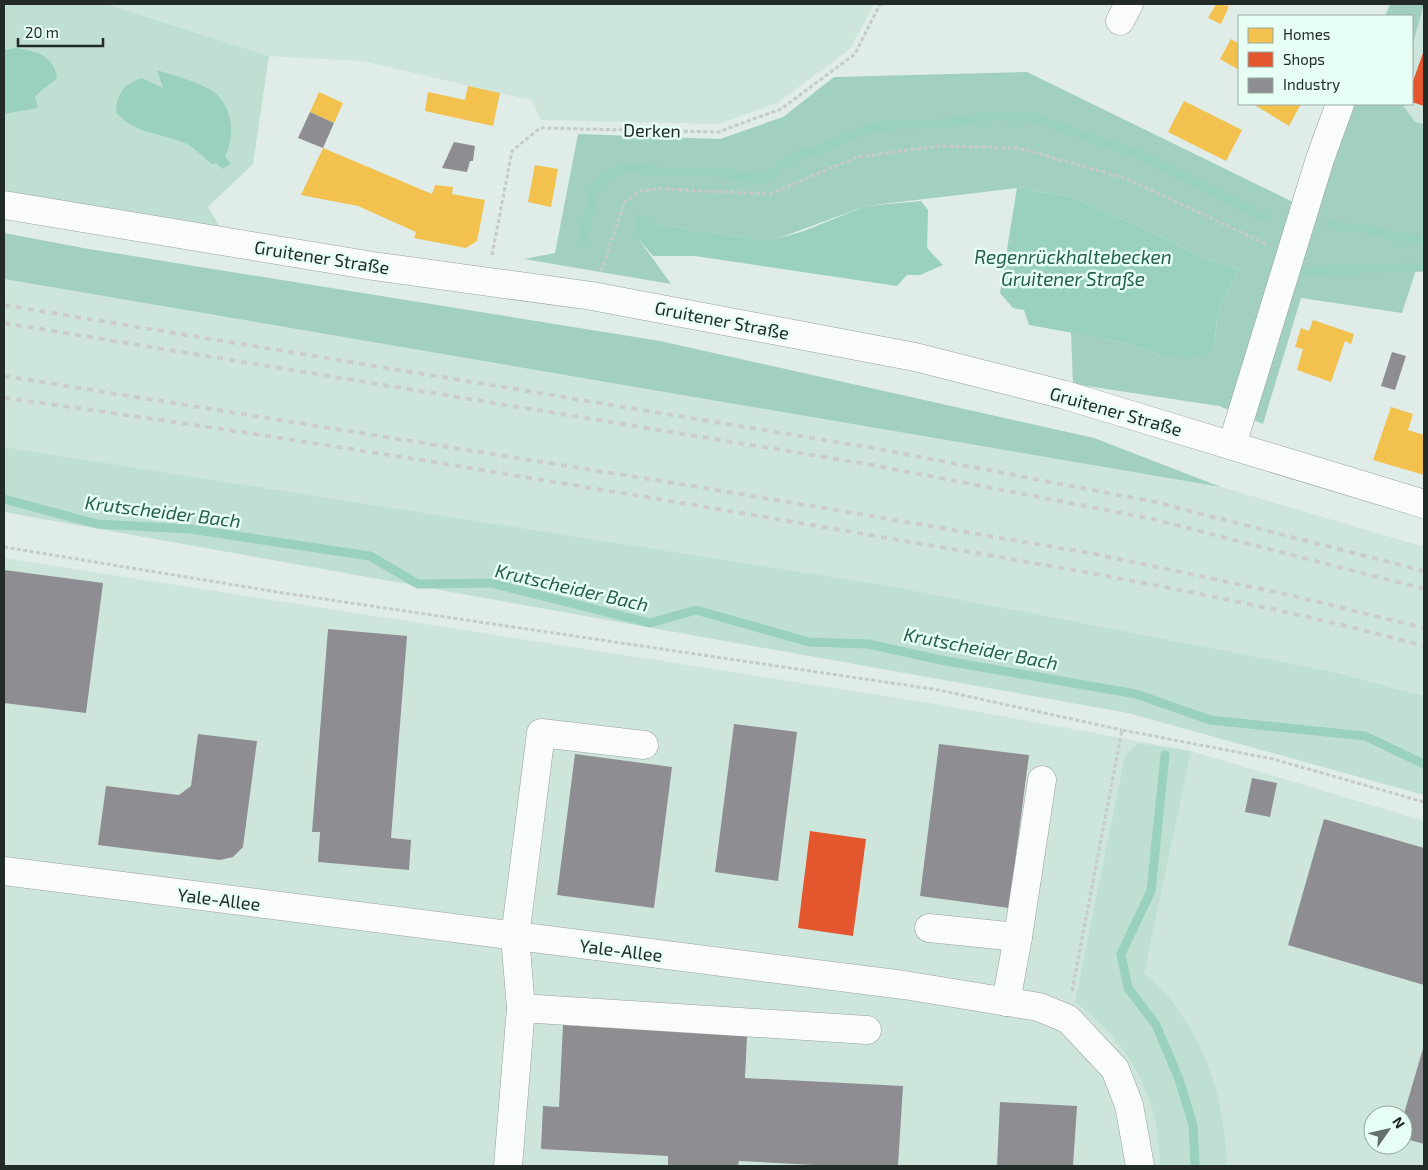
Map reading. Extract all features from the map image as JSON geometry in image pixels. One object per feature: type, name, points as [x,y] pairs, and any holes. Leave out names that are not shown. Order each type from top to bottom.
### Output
[{"type":"street","points":[[1232,445],[1320,160],[1340,105]]},
{"type":"street","name":"Gruitener Straße","points":[[4,205],[487,282],[592,296],[915,357],[1065,395],[1424,504]]},
{"type":"street","points":[[508,1166],[520,1008],[515,937],[541,733],[644,745]]},
{"type":"street","points":[[1006,1002],[1042,780]]},
{"type":"street","name":"Yale-Allee","points":[[4,872],[904,985],[1039,1007],[1068,1019],[1115,1069],[1129,1105],[1140,1166]]},
{"type":"street","points":[[929,928],[1018,937]]},
{"type":"street","points":[[520,1008],[867,1030]]},
{"type":"path","name":"Derken","points":[[487,282],[512,151],[540,128],[718,132],[781,109],[855,54],[880,4]]},
{"type":"path","points":[[592,296],[625,202],[639,191],[659,189],[770,194],[857,157],[939,146],[1018,148],[1125,178],[1291,256]]},
{"type":"path","points":[[4,547],[277,592],[939,690],[1122,730],[1273,759],[1424,802]]},
{"type":"path","points":[[1068,1019],[1122,730]]},
{"type":"shaded area","points":[[4,4],[106,4],[269,56],[253,164],[208,207],[223,232],[4,194]]},
{"type":"shaded area","points":[[106,4],[874,4],[850,49],[777,103],[719,124],[541,120],[531,100],[362,61],[269,56]]},
{"type":"shaded area","points":[[1390,4],[1424,4],[1413,44],[1413,15],[1385,15]]},
{"type":"shaded area","points":[[1424,4],[1424,124],[1415,122],[1403,105],[1413,105],[1413,44]]},
{"type":"shaded area","points":[[1027,72],[1299,205],[1349,105],[1403,105],[1415,122],[1424,124],[1424,269],[1416,270],[1402,313],[1301,298],[1263,424],[1219,406],[1073,384],[1071,332],[1117,341],[1161,355],[1214,349],[1218,310],[1239,269],[1204,259],[1173,242],[1073,197],[1017,188],[866,206],[779,238],[758,239],[658,225],[638,238],[671,284],[524,259],[555,253],[578,134],[720,139],[783,117],[834,77]]},
{"type":"shaded area","points":[[4,233],[83,248],[660,341],[1094,438],[1221,487],[4,279]]},
{"type":"shaded area","points":[[4,279],[1221,487],[1424,547],[1424,696],[1330,671],[885,585],[4,447]]},
{"type":"shaded area","points":[[4,447],[885,585],[1330,671],[1424,696],[1424,795],[1128,713],[4,512]]},
{"type":"shaded area","points":[[4,558],[930,703],[1191,751],[1424,821],[1424,1166],[4,1166]]},
{"type":"shaded area","points":[[1138,743],[1191,751],[1144,973],[1174,1004],[1187,1022],[1206,1061],[1219,1101],[1226,1144],[1227,1166],[1161,1166],[1155,1120],[1150,1102],[1135,1069],[1126,1054],[1103,1026],[1075,1002],[1125,756]]},
{"type":"water","points":[[16,48],[43,55],[52,64],[57,78],[35,96],[38,108],[4,114],[4,50]]},
{"type":"water","points":[[157,70],[199,84],[211,90],[224,103],[228,112],[231,130],[231,139],[225,156],[231,164],[222,169],[216,163],[212,164],[187,144],[142,130],[133,126],[116,113],[119,95],[130,83],[142,78],[163,88]]},
{"type":"water","name":"Regenrückhaltebecken Gruitener Straße","points":[[1017,188],[1073,197],[1173,242],[1204,259],[1239,269],[1218,310],[1214,349],[1189,359],[1161,355],[1117,341],[1029,325],[1024,310],[1013,308],[1000,293]]},
{"type":"water","name":"Regenrückhaltebecken Gruitener Straße","points":[[921,201],[928,210],[927,248],[943,265],[920,275],[907,275],[897,286],[695,256],[653,256],[638,238],[635,213],[658,225],[758,239],[779,238],[804,231],[866,206]]},
{"type":"building: Homes","points":[[1216,4],[1229,6],[1221,24],[1208,18]]},
{"type":"building: Homes","points":[[1231,39],[1238,43],[1238,69],[1220,59]]},
{"type":"building: Homes","points":[[468,86],[500,93],[493,126],[425,111],[428,92],[465,100]]},
{"type":"building: Homes","points":[[319,92],[343,103],[334,123],[310,112]]},
{"type":"building: Homes","points":[[1184,101],[1242,130],[1226,161],[1168,132]]},
{"type":"building: Homes","points":[[1255,105],[1300,105],[1289,126]]},
{"type":"building: Homes","points":[[323,148],[432,194],[435,185],[453,187],[452,194],[485,200],[477,241],[466,248],[414,238],[416,232],[358,206],[301,195]]},
{"type":"building: Homes","points":[[535,165],[558,169],[551,207],[528,202]]},
{"type":"building: Homes","points":[[1313,320],[1354,334],[1351,344],[1345,341],[1331,382],[1297,370],[1303,349],[1295,347],[1301,328],[1309,331]]},
{"type":"building: Homes","points":[[1391,407],[1413,414],[1408,430],[1424,435],[1424,475],[1373,460]]},
{"type":"building: Shops","points":[[1424,50],[1424,106],[1413,102],[1413,81]]},
{"type":"building: Shops","points":[[810,831],[866,839],[853,936],[798,928]]},
{"type":"building: Industry","points":[[310,112],[334,123],[323,148],[298,138]]},
{"type":"building: Industry","points":[[454,142],[475,146],[473,161],[470,161],[467,172],[442,168]]},
{"type":"building: Industry","points":[[1392,352],[1406,356],[1395,390],[1381,386]]},
{"type":"building: Industry","points":[[4,570],[103,583],[86,713],[4,703]]},
{"type":"building: Industry","points":[[328,629],[407,636],[391,838],[411,840],[409,870],[318,862],[320,832],[312,832]]},
{"type":"building: Industry","points":[[734,724],[797,732],[778,881],[715,872]]},
{"type":"building: Industry","points":[[198,734],[257,741],[243,847],[233,857],[220,860],[98,845],[106,786],[179,795],[191,786]]},
{"type":"building: Industry","points":[[939,744],[1029,755],[1009,908],[920,896]]},
{"type":"building: Industry","points":[[575,754],[672,767],[654,908],[557,895]]},
{"type":"building: Industry","points":[[1252,778],[1277,783],[1270,817],[1245,812]]},
{"type":"building: Industry","points":[[1324,819],[1424,848],[1424,985],[1288,945]]},
{"type":"building: Industry","points":[[563,1025],[747,1036],[745,1078],[903,1086],[898,1166],[833,1166],[739,1161],[738,1166],[668,1166],[668,1156],[541,1149],[543,1106],[559,1107]]},
{"type":"building: Industry","points":[[1424,1045],[1424,1144],[1413,1141],[1413,1105],[1406,1105]]},
{"type":"building: Industry","points":[[1000,1102],[1077,1106],[1073,1166],[997,1166]]},
{"type":"waterway","points":[[583,240],[595,188],[612,172],[631,168],[666,172],[714,172],[757,179],[766,178],[797,155],[821,149],[864,130],[883,126],[947,123],[990,116],[1034,118],[1139,155],[1263,217]]},
{"type":"waterway","points":[[1330,224],[1338,227],[1362,228],[1396,237],[1424,239]]},
{"type":"waterway","points":[[1299,271],[1424,267]]},
{"type":"waterway","name":"Krutscheider Bach","points":[[4,499],[97,524],[190,529],[370,556],[418,584],[491,583],[650,623],[696,610],[809,642],[868,644],[946,661],[1136,694],[1210,720],[1365,736],[1424,764]]},
{"type":"waterway","points":[[1165,755],[1151,891],[1121,954],[1128,988],[1156,1025],[1179,1079],[1193,1125],[1195,1166]]},
{"type":"railway","points":[[4,305],[873,448],[1155,502],[1424,571]]},
{"type":"railway","points":[[4,323],[867,464],[1153,519],[1424,589]]},
{"type":"railway","points":[[4,376],[705,488],[1095,554],[1298,597],[1424,628]]},
{"type":"railway","points":[[4,398],[405,458],[1039,564],[1271,609],[1348,626],[1424,646]]}]
